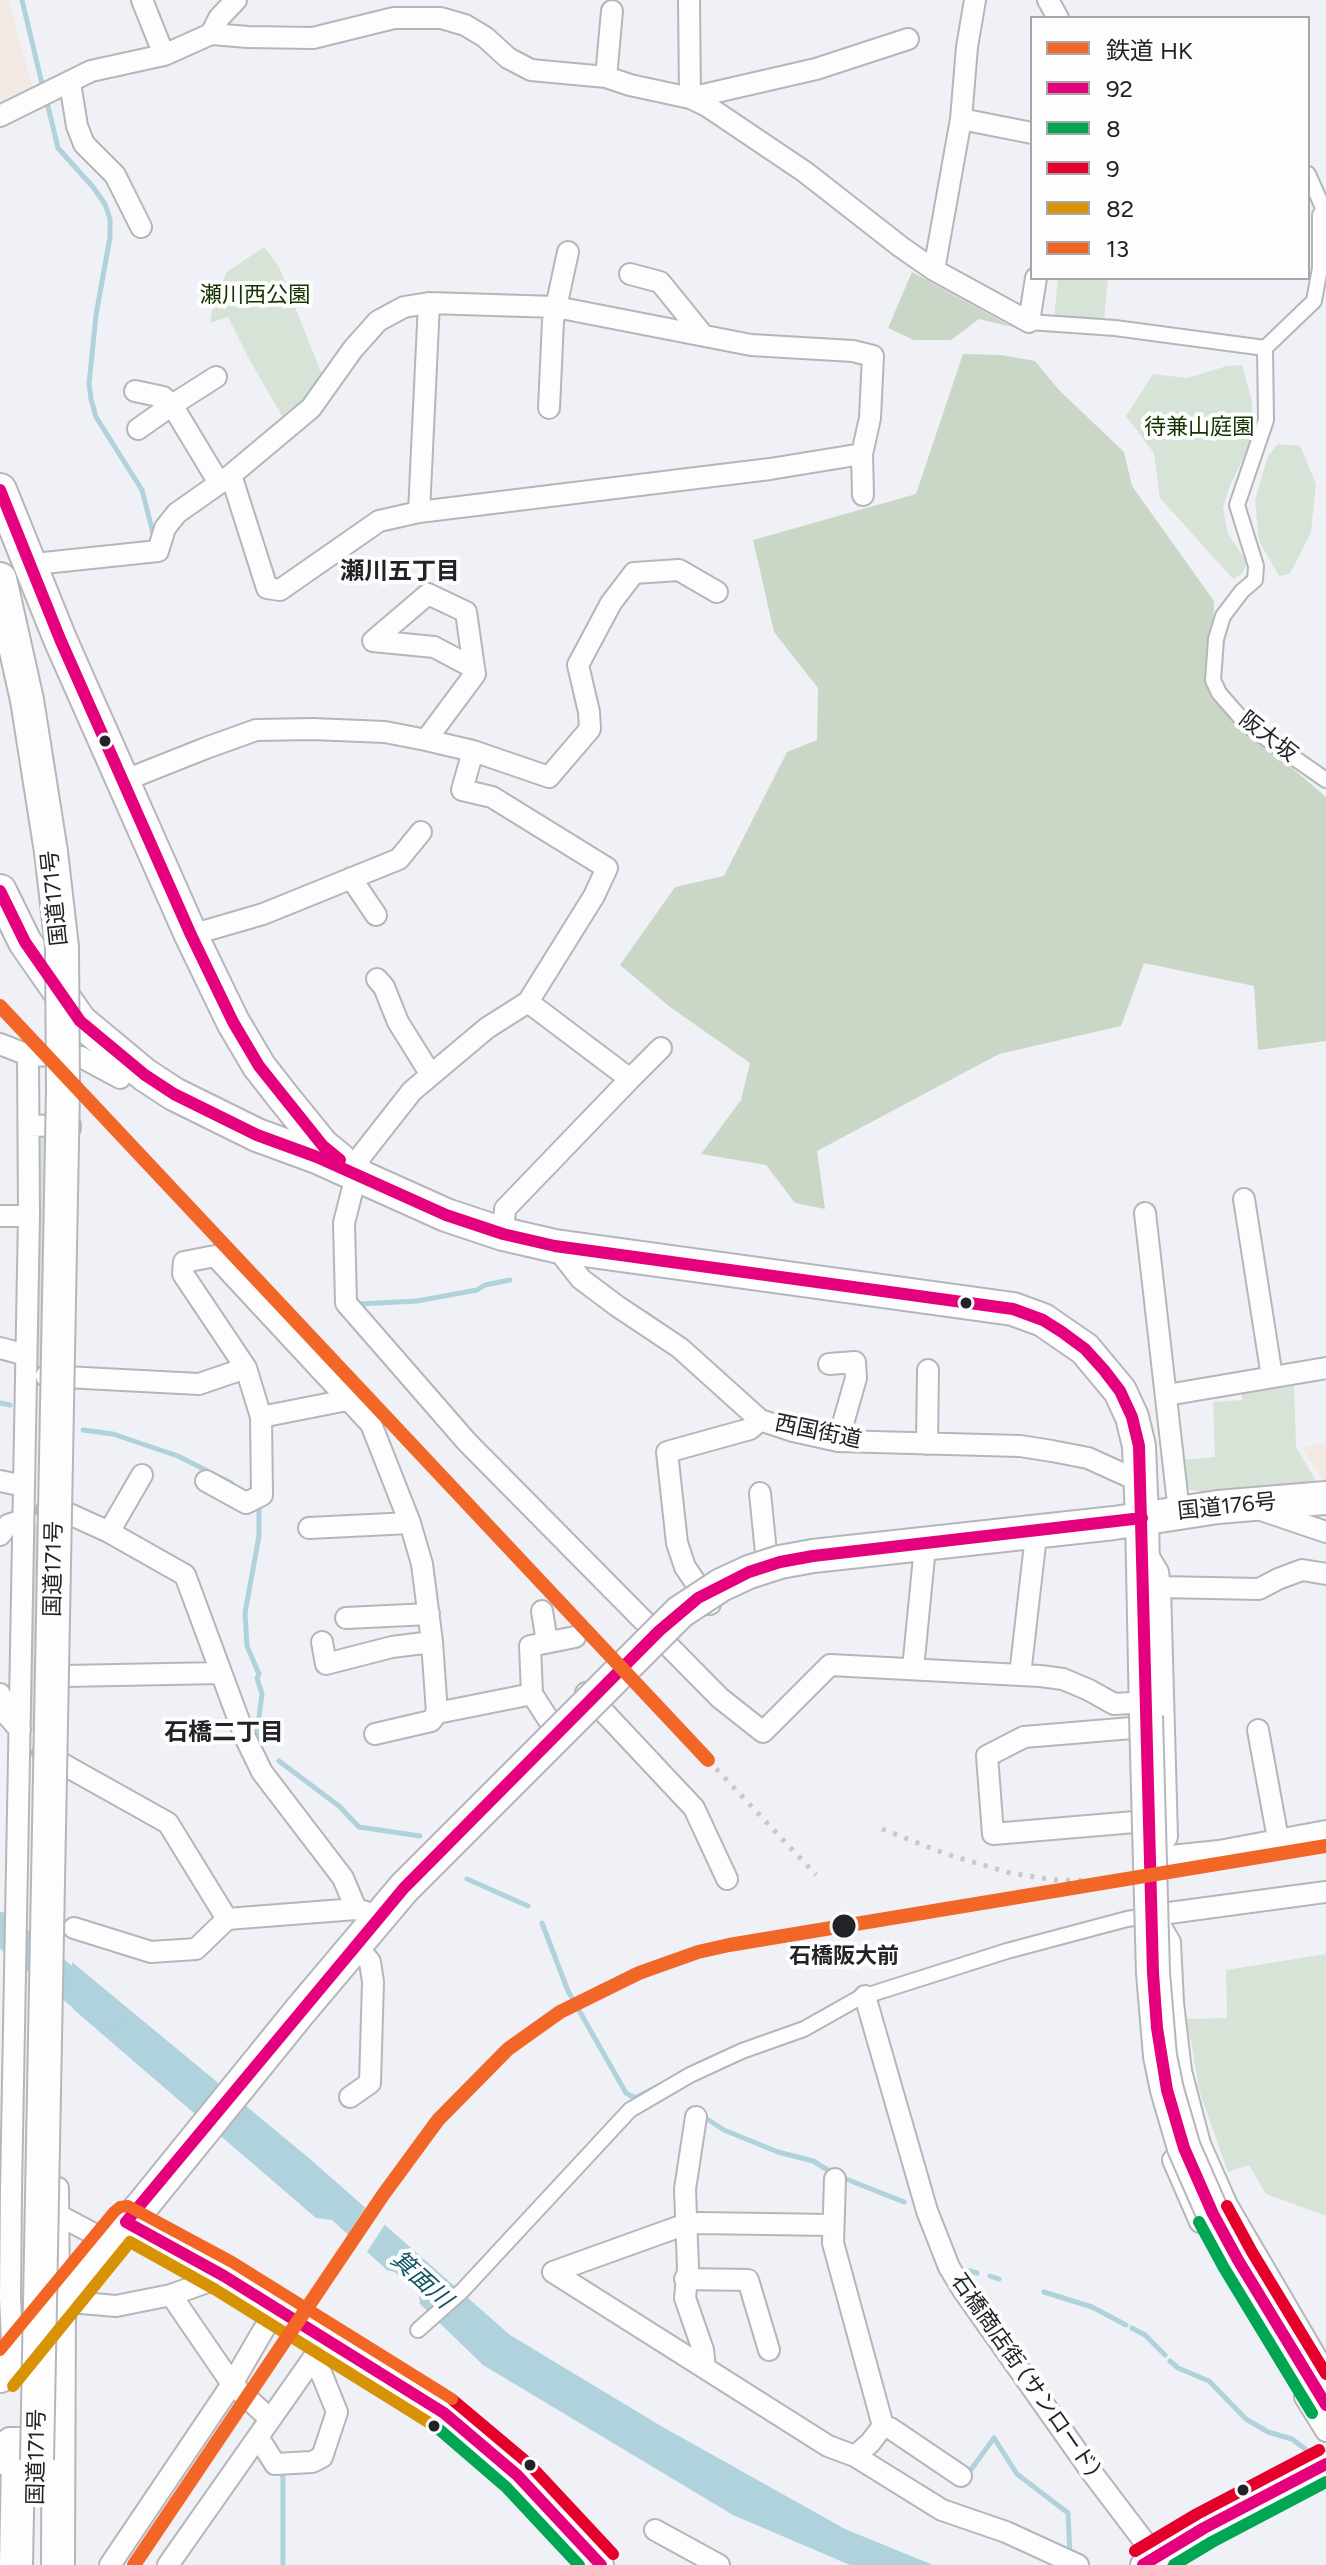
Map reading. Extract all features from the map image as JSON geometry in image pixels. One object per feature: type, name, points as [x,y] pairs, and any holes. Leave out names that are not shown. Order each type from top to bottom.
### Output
[{"type":"main road","points":[[0,490],[60,639],[191,935],[233,1022],[259,1066],[323,1146],[357,1174]]},
{"type":"main road","name":"国道171号","points":[[0,579],[27,700],[40,853],[43,1087],[28,2461],[36,2565]]},
{"type":"main road","name":"国道171号","points":[[0,670],[18,766],[40,853]]},
{"type":"main road","points":[[0,891],[25,942],[80,1021],[119,1066],[145,1075],[174,1094],[257,1135],[357,1174],[446,1215],[503,1234],[555,1246],[1013,1309],[1043,1320],[1085,1349],[1120,1391],[1132,1417],[1139,1446],[1142,1533],[1137,1716],[1153,1973],[1160,2056],[1167,2090],[1184,2148],[1213,2214],[1326,2405]]},
{"type":"main road","points":[[257,1135],[271,1130],[284,1115],[284,1098]]},
{"type":"main road","name":"国道176号","points":[[0,2375],[368,1931],[434,1859],[680,1612],[721,1585],[749,1572],[813,1556],[1075,1526],[1142,1533],[1179,1512],[1326,1498]]},
{"type":"main road","points":[[51,2311],[28,2461],[58,2565]]},
{"type":"main road","name":"国道171号","points":[[16,2565],[28,2461]]},
{"type":"street","points":[[142,0],[164,55]]},
{"type":"street","points":[[211,34],[219,18],[236,0]]},
{"type":"street","points":[[689,0],[690,98]]},
{"type":"street","points":[[934,270],[961,119],[967,47],[975,0]]},
{"type":"street","points":[[0,116],[91,71],[164,55],[211,34],[313,38],[398,9],[465,25],[485,37],[508,58],[531,70],[606,77],[690,98],[707,106],[805,172],[934,270],[1029,322],[1115,328],[1265,348],[1314,301],[1320,268],[1320,215],[1325,208],[1310,178]]},
{"type":"street","points":[[606,77],[612,11]]},
{"type":"street","points":[[690,98],[816,69],[908,39]]},
{"type":"street","points":[[55,90],[84,144],[115,175],[141,227]]},
{"type":"street","points":[[961,119],[1030,133]]},
{"type":"street","points":[[549,408],[556,307],[568,252]]},
{"type":"street","points":[[630,274],[660,282],[703,335]]},
{"type":"street","points":[[1029,322],[1036,280]]},
{"type":"street","points":[[419,512],[429,303]]},
{"type":"street","points":[[32,567],[44,563],[158,551],[165,528],[177,513],[225,479],[311,408],[353,349],[378,321],[404,307],[429,303],[556,307],[751,345],[853,351],[873,356],[870,418],[862,454],[863,495]]},
{"type":"street","name":"阪大坂","points":[[1265,348],[1266,420],[1237,505],[1256,566],[1255,580],[1223,616],[1216,639],[1213,680],[1219,693],[1247,725],[1326,780]]},
{"type":"street","points":[[138,429],[216,377]]},
{"type":"street","points":[[135,391],[163,397],[172,405],[225,479],[267,588],[280,590],[379,521],[419,512],[770,469],[862,454]]},
{"type":"street","points":[[123,781],[256,730],[312,729],[385,732],[426,740],[473,751],[549,777],[590,729],[578,665],[611,603],[634,573],[679,570],[717,592]]},
{"type":"street","points":[[426,740],[475,674],[466,612],[428,594],[373,641],[434,647],[474,668]]},
{"type":"street","points":[[473,751],[462,790],[492,797],[607,868],[594,896],[528,1002],[487,1028],[412,1091],[361,1156],[344,1223],[346,1303],[467,1442],[720,1698],[763,1732],[830,1665],[1063,1679],[1137,1716]]},
{"type":"street","points":[[191,935],[263,914],[399,859],[421,832]]},
{"type":"street","points":[[351,878],[376,915]]},
{"type":"street","points":[[377,979],[384,987],[398,1022],[431,1075]]},
{"type":"street","points":[[528,1002],[630,1079]]},
{"type":"street","points":[[0,1044],[28,1055],[81,1057],[119,1066]]},
{"type":"street","points":[[503,1234],[505,1209],[661,1048]]},
{"type":"street","points":[[0,2375],[12,2340],[6,2300],[5,2187],[15,1999],[16,1898],[9,1805],[20,1734],[29,1216],[28,1055]]},
{"type":"street","points":[[29,1126],[70,1125],[63,1766],[67,1935],[60,2041],[58,2215],[51,2311]]},
{"type":"street","points":[[1244,1199],[1272,1377]]},
{"type":"street","points":[[1145,1213],[1179,1512]]},
{"type":"street","points":[[0,1216],[29,1216]]},
{"type":"street","name":"西国街道","points":[[555,1246],[581,1279],[680,1348],[760,1420],[793,1431],[927,1438],[1052,1451],[1088,1458],[1141,1482]]},
{"type":"street","points":[[206,1481],[246,1503],[262,1495],[261,1417],[246,1368],[183,1274],[184,1262],[215,1256],[371,1424],[410,1523],[422,1564],[437,1713],[431,1721],[375,1734]]},
{"type":"street","points":[[0,1348],[26,1365],[69,1377],[199,1384],[246,1368]]},
{"type":"street","points":[[829,1364],[855,1362],[856,1378],[840,1435]]},
{"type":"street","points":[[1167,1395],[1326,1368]]},
{"type":"street","points":[[927,1438],[928,1370]]},
{"type":"street","points":[[261,1417],[347,1400]]},
{"type":"street","points":[[713,1607],[685,1567],[677,1543],[667,1452],[750,1429],[760,1420]]},
{"type":"street","points":[[109,1532],[142,1475]]},
{"type":"street","points":[[0,1481],[24,1486]]},
{"type":"street","points":[[760,1493],[761,1555],[766,1583]]},
{"type":"street","points":[[1245,1504],[1326,1532]]},
{"type":"street","points":[[0,1535],[23,1514],[65,1512],[109,1532],[185,1575],[245,1737],[262,1772],[343,1878],[361,1910]]},
{"type":"street","points":[[239,2088],[280,2054],[413,1898],[434,1859],[488,1785],[646,1625],[696,1585],[729,1567],[803,1544],[1004,1521],[1049,1520],[1075,1526]]},
{"type":"street","points":[[309,1528],[410,1523]]},
{"type":"street","points":[[239,2088],[252,2054],[361,1910],[508,1805],[668,1643],[713,1607],[744,1591],[806,1571],[1052,1542],[1075,1526]]},
{"type":"street","points":[[1142,1533],[1158,1572],[1160,1587],[1167,1837],[1154,1855],[1154,1915],[1142,1944],[1147,2055],[1162,2128],[1199,2220],[1326,2431]]},
{"type":"street","points":[[1020,1675],[1035,1544]]},
{"type":"street","points":[[913,1669],[924,1557]]},
{"type":"street","points":[[1160,1587],[1259,1589],[1302,1570],[1326,1574]]},
{"type":"street","points":[[542,1611],[547,1642]]},
{"type":"street","points":[[346,1618],[429,1614]]},
{"type":"street","points":[[556,1757],[532,1694],[530,1646],[575,1637]]},
{"type":"street","points":[[322,1642],[326,1664],[392,1647],[432,1642]]},
{"type":"street","points":[[64,1676],[220,1673]]},
{"type":"street","points":[[0,1685],[21,1681]]},
{"type":"street","points":[[582,1689],[694,1808],[727,1879]]},
{"type":"street","points":[[0,1694],[7,1715],[20,1734],[63,1766],[168,1823],[227,1919]]},
{"type":"street","points":[[437,1713],[532,1694]]},
{"type":"street","points":[[566,1705],[586,1725]]},
{"type":"street","points":[[1137,1716],[1136,1837],[1154,1855],[1219,1851],[1326,1831]]},
{"type":"street","points":[[1135,1822],[993,1834],[987,1756],[1024,1737],[1137,1716]]},
{"type":"street","points":[[1258,1730],[1278,1839]]},
{"type":"street","points":[[488,1785],[508,1805]]},
{"type":"street","points":[[423,2326],[462,2291],[630,2110],[690,2075],[742,2051],[804,2029],[862,1997],[1007,1951],[1127,1919],[1326,1892]]},
{"type":"street","points":[[67,1935],[151,1952],[196,1949],[227,1919],[361,1910]]},
{"type":"street","points":[[1154,1915],[1170,1942],[1181,2071],[1200,2144],[1238,2224],[1326,2374]]},
{"type":"street","points":[[350,2097],[372,2090],[373,1982],[370,1962],[365,1956]]},
{"type":"street","name":"石橋商店街 (サンロード)","points":[[862,1997],[927,2211],[949,2267],[1150,2561]]},
{"type":"street","points":[[1147,2055],[1178,2049]]},
{"type":"street","points":[[696,2117],[685,2189],[688,2268],[685,2298],[703,2350],[705,2368]]},
{"type":"street","points":[[835,2179],[833,2243],[883,2426]]},
{"type":"street","points":[[5,2187],[58,2215],[117,2232],[224,2276],[444,2413],[517,2475],[601,2565]]},
{"type":"street","points":[[832,2225],[686,2225],[553,2272],[828,2446],[855,2456],[942,2510],[1006,2532],[1078,2565]]},
{"type":"street","points":[[6,2300],[18,2319],[32,2323],[51,2311],[116,2306],[171,2295],[224,2276]]},
{"type":"street","points":[[685,2279],[748,2280],[769,2350]]},
{"type":"street","points":[[171,2295],[232,2384],[270,2419]]},
{"type":"street","points":[[110,2565],[232,2384],[264,2329]]},
{"type":"street","points":[[168,2565],[326,2340]]},
{"type":"street","points":[[258,2437],[275,2464],[312,2462],[322,2457],[337,2412],[322,2375],[312,2360]]},
{"type":"street","points":[[855,2456],[883,2426]]},
{"type":"street","points":[[883,2426],[961,2476]]},
{"type":"street","points":[[1150,2561],[1204,2528],[1326,2464]]},
{"type":"street","points":[[655,2530],[719,2565]]},
{"type":"shaded area","points":[[0,0],[8,0],[34,92],[0,110]]},
{"type":"shaded area","points":[[1326,1442],[1326,1483],[1325,1483],[1302,1448]]},
{"type":"green space","name":"瀬川西公園","points":[[264,247],[279,267],[323,377],[317,389],[282,416],[228,317],[210,323],[214,299],[227,272]]},
{"type":"green space","points":[[912,272],[1012,327],[979,319],[951,340],[914,340],[888,328]]},
{"type":"green space","points":[[1058,280],[1108,280],[1104,320],[1054,319]]},
{"type":"green space","points":[[963,354],[1001,355],[1035,361],[1059,390],[1124,452],[1132,486],[1214,601],[1212,699],[1326,797],[1326,1041],[1258,1050],[1254,986],[1144,963],[1121,1026],[999,1054],[817,1151],[825,1209],[795,1203],[766,1165],[701,1154],[741,1100],[750,1063],[670,1007],[620,965],[675,887],[724,876],[787,752],[817,740],[818,688],[774,632],[753,540],[916,494]]},
{"type":"green space","name":"待兼山庭園","points":[[1242,365],[1252,401],[1252,433],[1223,508],[1228,534],[1247,562],[1243,573],[1233,579],[1160,498],[1154,453],[1126,416],[1153,374],[1187,378],[1227,366]]},
{"type":"green space","points":[[1278,444],[1300,446],[1316,484],[1311,532],[1290,574],[1279,576],[1259,541],[1255,500],[1268,456]]},
{"type":"green space","points":[[35,1130],[68,1131],[66,1370],[32,1370]]},
{"type":"green space","points":[[1294,1382],[1296,1447],[1318,1484],[1210,1493],[1184,1489],[1181,1460],[1215,1457],[1213,1402],[1242,1400],[1242,1389]]},
{"type":"green space","points":[[29,1523],[62,1524],[60,1732],[26,1731]]},
{"type":"green space","points":[[1326,1954],[1326,2216],[1266,2194],[1249,2165],[1228,2172],[1199,2090],[1191,2041],[1183,2019],[1227,2018],[1226,1970]]},
{"type":"water","points":[[72,1962],[310,2159],[510,2335],[661,2426],[845,2529],[933,2565],[850,2565],[733,2515],[483,2365],[420,2304],[419,2293],[395,2272],[387,2270],[332,2220],[316,2218],[73,2009]]},
{"type":"pier","points":[[368,2204],[387,2221],[365,2255],[346,2238]]},
{"type":"waterway","points":[[22,0],[43,88]]},
{"type":"waterway","points":[[46,98],[58,148],[93,187],[105,204],[110,219],[110,237],[96,315],[89,384],[91,399],[96,417],[142,490],[153,533]]},
{"type":"waterway","points":[[358,1304],[417,1301],[477,1290],[485,1285],[510,1280]]},
{"type":"waterway","points":[[645,1313],[686,1341]]},
{"type":"waterway","points":[[0,1403],[10,1405]]},
{"type":"waterway","points":[[83,1430],[113,1434],[178,1456],[231,1483]]},
{"type":"waterway","points":[[256,1740],[262,1694],[257,1678],[259,1674],[247,1646],[245,1613],[259,1536],[259,1508]]},
{"type":"waterway","points":[[279,1761],[339,1806],[359,1827],[420,1836]]},
{"type":"waterway","points":[[467,1879],[528,1906]]},
{"type":"waterway","points":[[542,1923],[568,1991],[626,2093],[635,2098],[662,2084]]},
{"type":"waterway","name":"箕面川","points":[[0,1928],[106,2014]]},
{"type":"waterway","points":[[704,2117],[724,2130],[778,2152],[813,2161],[836,2175],[904,2202]]},
{"type":"waterway","points":[[966,2270],[977,2273]]},
{"type":"waterway","points":[[990,2276],[999,2279]]},
{"type":"waterway","points":[[1044,2292],[1092,2307],[1126,2325]]},
{"type":"waterway","points":[[1132,2328],[1145,2335],[1165,2355]]},
{"type":"waterway","points":[[1170,2361],[1178,2368],[1209,2381],[1246,2419],[1268,2432],[1292,2439],[1312,2454]]},
{"type":"waterway","points":[[967,2475],[994,2438],[1017,2474],[1068,2513],[1070,2556]]},
{"type":"waterway","points":[[280,2470],[283,2477],[283,2565]]},
{"type":"railway","points":[[708,1760],[816,1875]]},
{"type":"railway","points":[[882,1829],[946,1854],[1010,1873],[1055,1880],[1106,1881]]},
{"type":"rail line","name":"HK","points":[[0,1006],[708,1760]]},
{"type":"rail line","name":"HK","points":[[134,2565],[383,2195],[438,2120],[508,2049],[560,2012],[639,1973],[698,1952],[729,1945],[1326,1846]]},
{"type":"transit line","name":"92","points":[[0,490],[60,639],[191,935],[233,1022],[259,1066],[323,1146],[340,1160]]},
{"type":"transit line","name":"92","points":[[0,891],[25,942],[80,1021],[145,1075],[174,1094],[257,1135],[317,1157],[446,1215],[503,1234],[555,1246],[1013,1309],[1043,1320],[1062,1332],[1085,1349],[1104,1370],[1120,1391],[1132,1417],[1139,1446],[1153,1973],[1157,2028],[1167,2090],[1184,2148],[1213,2214],[1326,2405]]},
{"type":"transit line","name":"92","points":[[601,2565],[517,2475],[444,2413],[224,2276],[126,2222],[404,1888],[659,1631],[698,1598],[749,1572],[813,1556],[1142,1518]]},
{"type":"transit line","name":"13","points":[[0,2350],[114,2212],[128,2206],[232,2262],[452,2399]]},
{"type":"transit line","name":"9","points":[[1227,2206],[1326,2374]]},
{"type":"transit line","name":"8","points":[[1199,2222],[1312,2413]]},
{"type":"transit line","name":"82","points":[[13,2386],[130,2242],[216,2290],[436,2427]]},
{"type":"transit line","name":"9","points":[[454,2401],[529,2464],[613,2554]]},
{"type":"transit line","name":"8","points":[[434,2425],[506,2487],[579,2565]]},
{"type":"transit line","name":"9","points":[[1135,2551],[1197,2514],[1319,2450]]},
{"type":"transit line","name":"92","points":[[1143,2565],[1204,2528],[1326,2464]]},
{"type":"transit line","name":"8","points":[[1174,2565],[1326,2482]]},
{"type":"place","name":"石橋阪大前","points":[[844,1926]]},
{"type":"district","name":"瀬川五丁目","points":[[400,572]]},
{"type":"district","name":"石橋二丁目","points":[[224,1733]]}]
